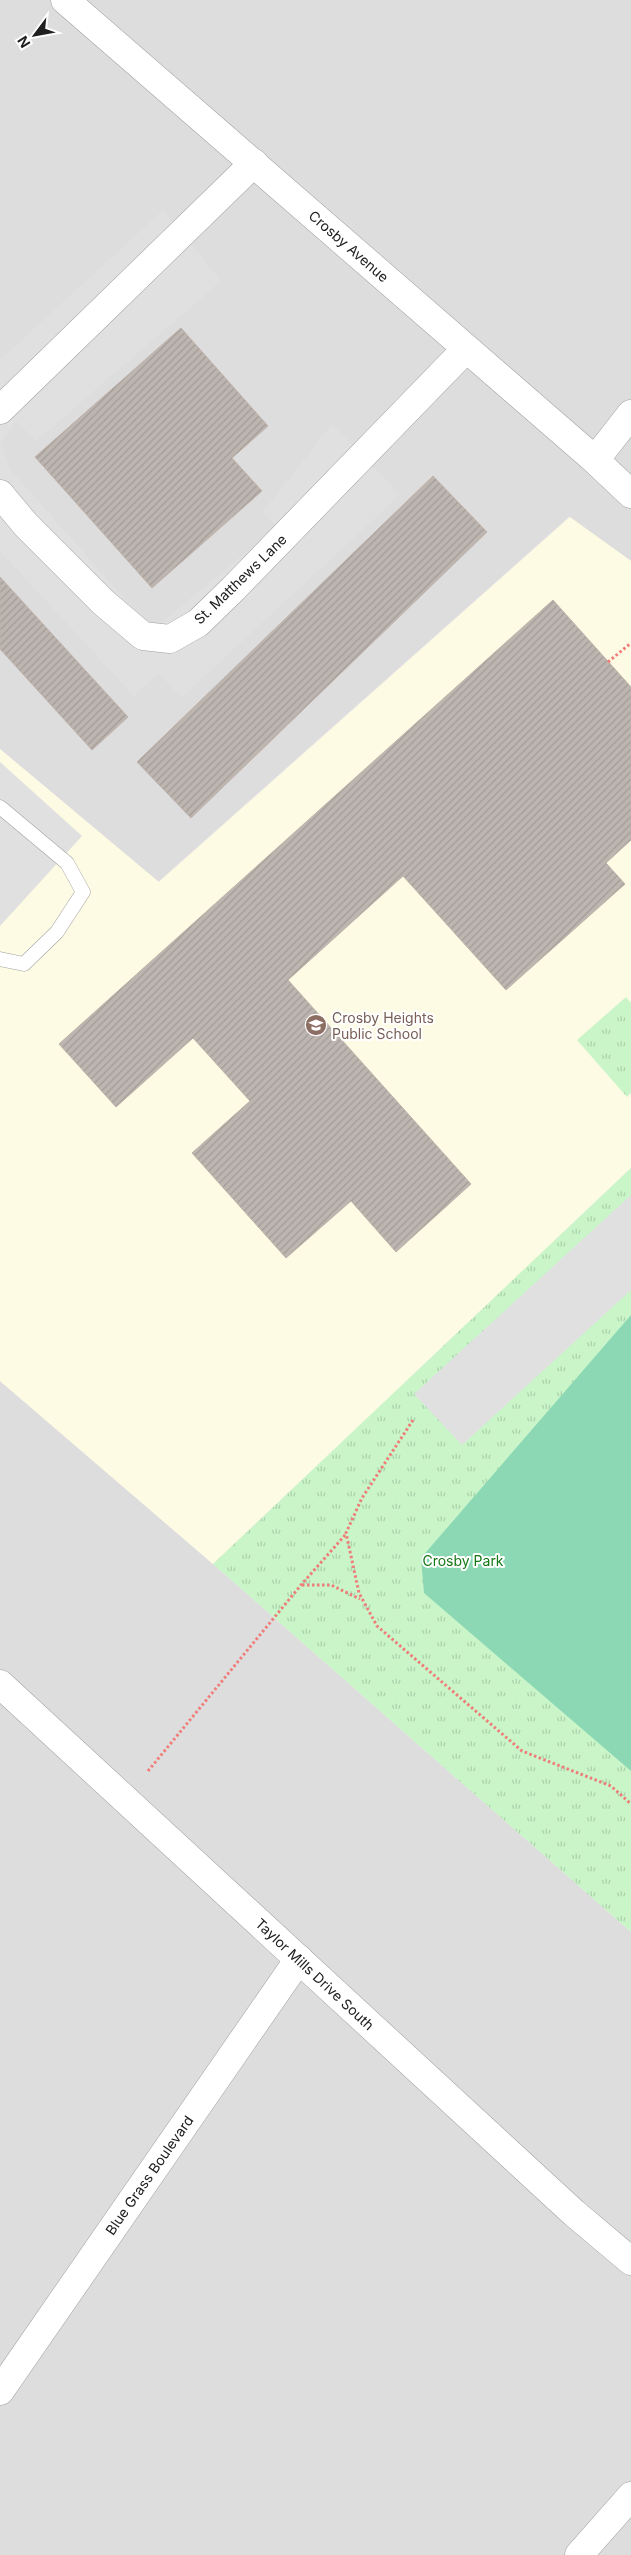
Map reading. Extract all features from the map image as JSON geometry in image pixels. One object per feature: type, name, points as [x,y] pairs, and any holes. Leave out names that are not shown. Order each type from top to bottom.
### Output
[{"type":"street","name":"Crosby Avenue","points":[[65,0],[595,460],[631,494]]},
{"type":"street","points":[[0,410],[254,163]]},
{"type":"street","name":"St. Matthews Lane","points":[[0,494],[26,525],[111,609],[143,636],[170,639],[198,623],[233,589],[466,349]]},
{"type":"street","points":[[595,460],[631,414]]},
{"type":"street","name":"Taylor Mills Drive South","points":[[0,1684],[574,2213],[631,2261]]},
{"type":"street","name":"Blue Grass Boulevard","points":[[0,2390],[299,1959]]},
{"type":"street","points":[[579,2555],[631,2496]]},
{"type":"lane","points":[[0,806],[67,863],[83,892],[57,932],[24,964],[0,959]]},
{"type":"path","points":[[608,662],[631,643]]},
{"type":"path","points":[[148,1771],[346,1533],[362,1498],[413,1420]]},
{"type":"path","points":[[346,1533],[361,1599],[377,1626],[522,1751],[611,1786],[631,1804]]},
{"type":"path","points":[[301,1585],[330,1585],[361,1599]]},
{"type":"shaded area","points":[[0,0],[631,0],[631,561],[569,517],[158,882],[0,749]]},
{"type":"shaded area","points":[[163,210],[221,281],[36,441],[16,421],[1,442],[9,468],[152,630],[277,527],[263,512],[332,424],[400,495],[181,698],[159,673],[134,696],[0,551],[0,360]]},
{"type":"shaded area","name":"Crosby Heights Public School","points":[[570,517],[631,561],[631,1168],[213,1564],[0,1381],[0,749],[159,882]]},
{"type":"shaded area","points":[[0,762],[82,836],[0,926]]},
{"type":"shaded area","points":[[631,1195],[631,1290],[462,1445],[414,1394]]},
{"type":"shaded area","points":[[0,1381],[213,1564],[631,1932],[631,2555],[0,2555]]},
{"type":"green space","points":[[626,997],[631,1003],[631,1093],[627,1097],[577,1040]]},
{"type":"green space","name":"Crosby Park","points":[[631,1168],[631,1932],[213,1564]]},
{"type":"green space","points":[[631,1315],[631,1771],[424,1593],[421,1558]]},
{"type":"building","points":[[181,328],[268,426],[232,458],[262,491],[152,588],[35,457]]},
{"type":"building","points":[[433,476],[487,532],[191,818],[137,762]]},
{"type":"building","points":[[0,577],[128,717],[92,750],[0,649]]},
{"type":"building","points":[[553,600],[631,687],[631,840],[606,863],[625,884],[506,990],[403,876],[288,980],[471,1184],[396,1252],[351,1201],[286,1258],[192,1153],[250,1101],[193,1038],[116,1107],[59,1044]]},
{"type":"place","name":"Crosby Heights Public School","points":[[316,1025]]}]
